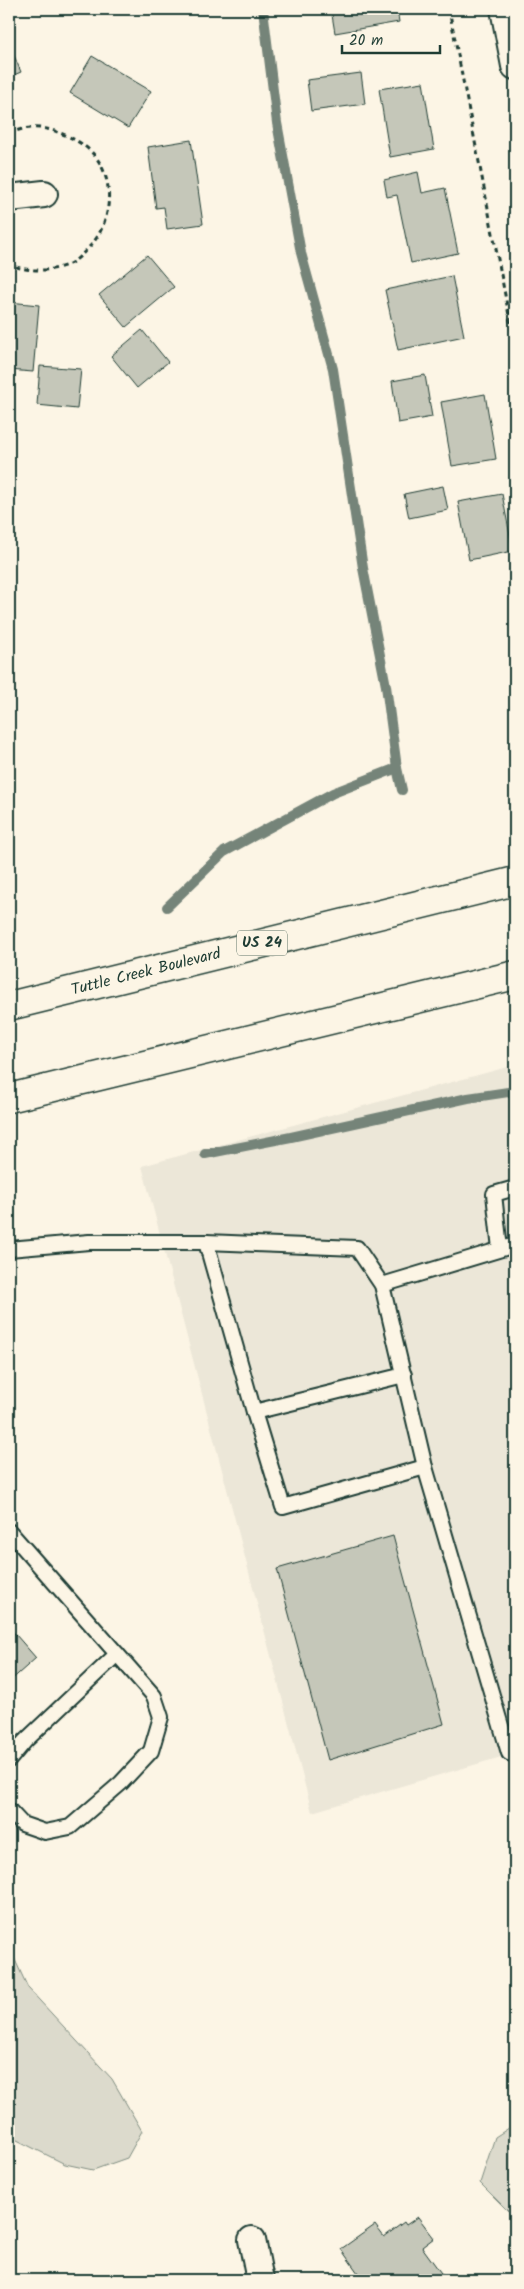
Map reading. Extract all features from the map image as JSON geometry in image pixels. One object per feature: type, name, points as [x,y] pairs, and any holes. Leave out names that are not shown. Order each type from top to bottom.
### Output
[{"type":"highway","name":"Tuttle Creek Boulevard","points":[[9,1006],[515,881]]},
{"type":"highway","points":[[9,1098],[515,975]]},
{"type":"street","points":[[504,9],[515,66]]},
{"type":"street","points":[[9,198],[44,194]]},
{"type":"street","points":[[252,2240],[260,2280]]},
{"type":"lane","points":[[500,1249],[494,1194],[515,1188]]},
{"type":"lane","points":[[9,1249],[89,1242],[206,1242],[358,1248],[382,1285],[425,1467],[509,1753],[515,1755]]},
{"type":"lane","points":[[206,1242],[283,1507],[425,1467]]},
{"type":"lane","points":[[382,1285],[515,1245]]},
{"type":"lane","points":[[254,1412],[404,1375]]},
{"type":"lane","points":[[9,1530],[154,1696],[161,1717],[151,1751],[122,1783],[70,1827],[45,1832],[22,1824],[9,1810]]},
{"type":"lane","points":[[9,1760],[25,1741],[117,1654]]},
{"type":"path","points":[[448,9],[515,346]]},
{"type":"shaded area","points":[[515,1065],[515,1753],[312,1812],[142,1166]]},
{"type":"shaded area","points":[[9,1947],[28,1988],[112,2079],[142,2131],[127,2158],[93,2170],[65,2164],[9,2136]]},
{"type":"shaded area","points":[[515,2124],[515,2280],[513,2280],[514,2217],[480,2183],[495,2137]]},
{"type":"building","points":[[331,9],[397,9],[399,22],[335,33]]},
{"type":"building","points":[[9,44],[21,72],[9,77]]},
{"type":"building","points":[[92,56],[151,91],[128,128],[70,93]]},
{"type":"building","points":[[361,73],[365,104],[311,111],[307,80]]},
{"type":"building","points":[[423,82],[434,149],[390,157],[379,89]]},
{"type":"building","points":[[191,140],[203,224],[167,229],[164,207],[156,208],[148,147]]},
{"type":"building","points":[[418,172],[422,193],[445,188],[458,253],[411,263],[397,195],[387,197],[384,180]]},
{"type":"building","points":[[147,255],[174,287],[126,327],[99,295]]},
{"type":"building","points":[[452,276],[464,336],[398,350],[385,290]]},
{"type":"building","points":[[9,302],[39,305],[33,372],[9,370]]},
{"type":"building","points":[[142,330],[168,362],[137,388],[111,356]]},
{"type":"building","points":[[40,366],[81,369],[77,409],[37,405]]},
{"type":"building","points":[[425,375],[432,417],[398,423],[392,381]]},
{"type":"building","points":[[485,394],[496,459],[452,466],[441,402]]},
{"type":"building","points":[[443,486],[448,510],[409,518],[404,494]]},
{"type":"building","points":[[502,494],[513,551],[469,560],[458,502]]},
{"type":"building","points":[[393,1536],[444,1724],[328,1760],[277,1569]]},
{"type":"building","points":[[9,1627],[36,1658],[9,1682]]},
{"type":"building","points":[[418,2217],[434,2238],[422,2247],[446,2280],[382,2280],[377,2274],[369,2280],[363,2280],[341,2249],[375,2225],[384,2237],[404,2222],[406,2225]]},
{"type":"waterway","points":[[263,9],[277,123],[301,253],[333,369],[363,568],[386,686],[397,768],[402,790]]},
{"type":"waterway","points":[[167,907],[224,852],[333,793],[397,768]]},
{"type":"waterway","points":[[205,1154],[468,1098],[515,1091]]}]
